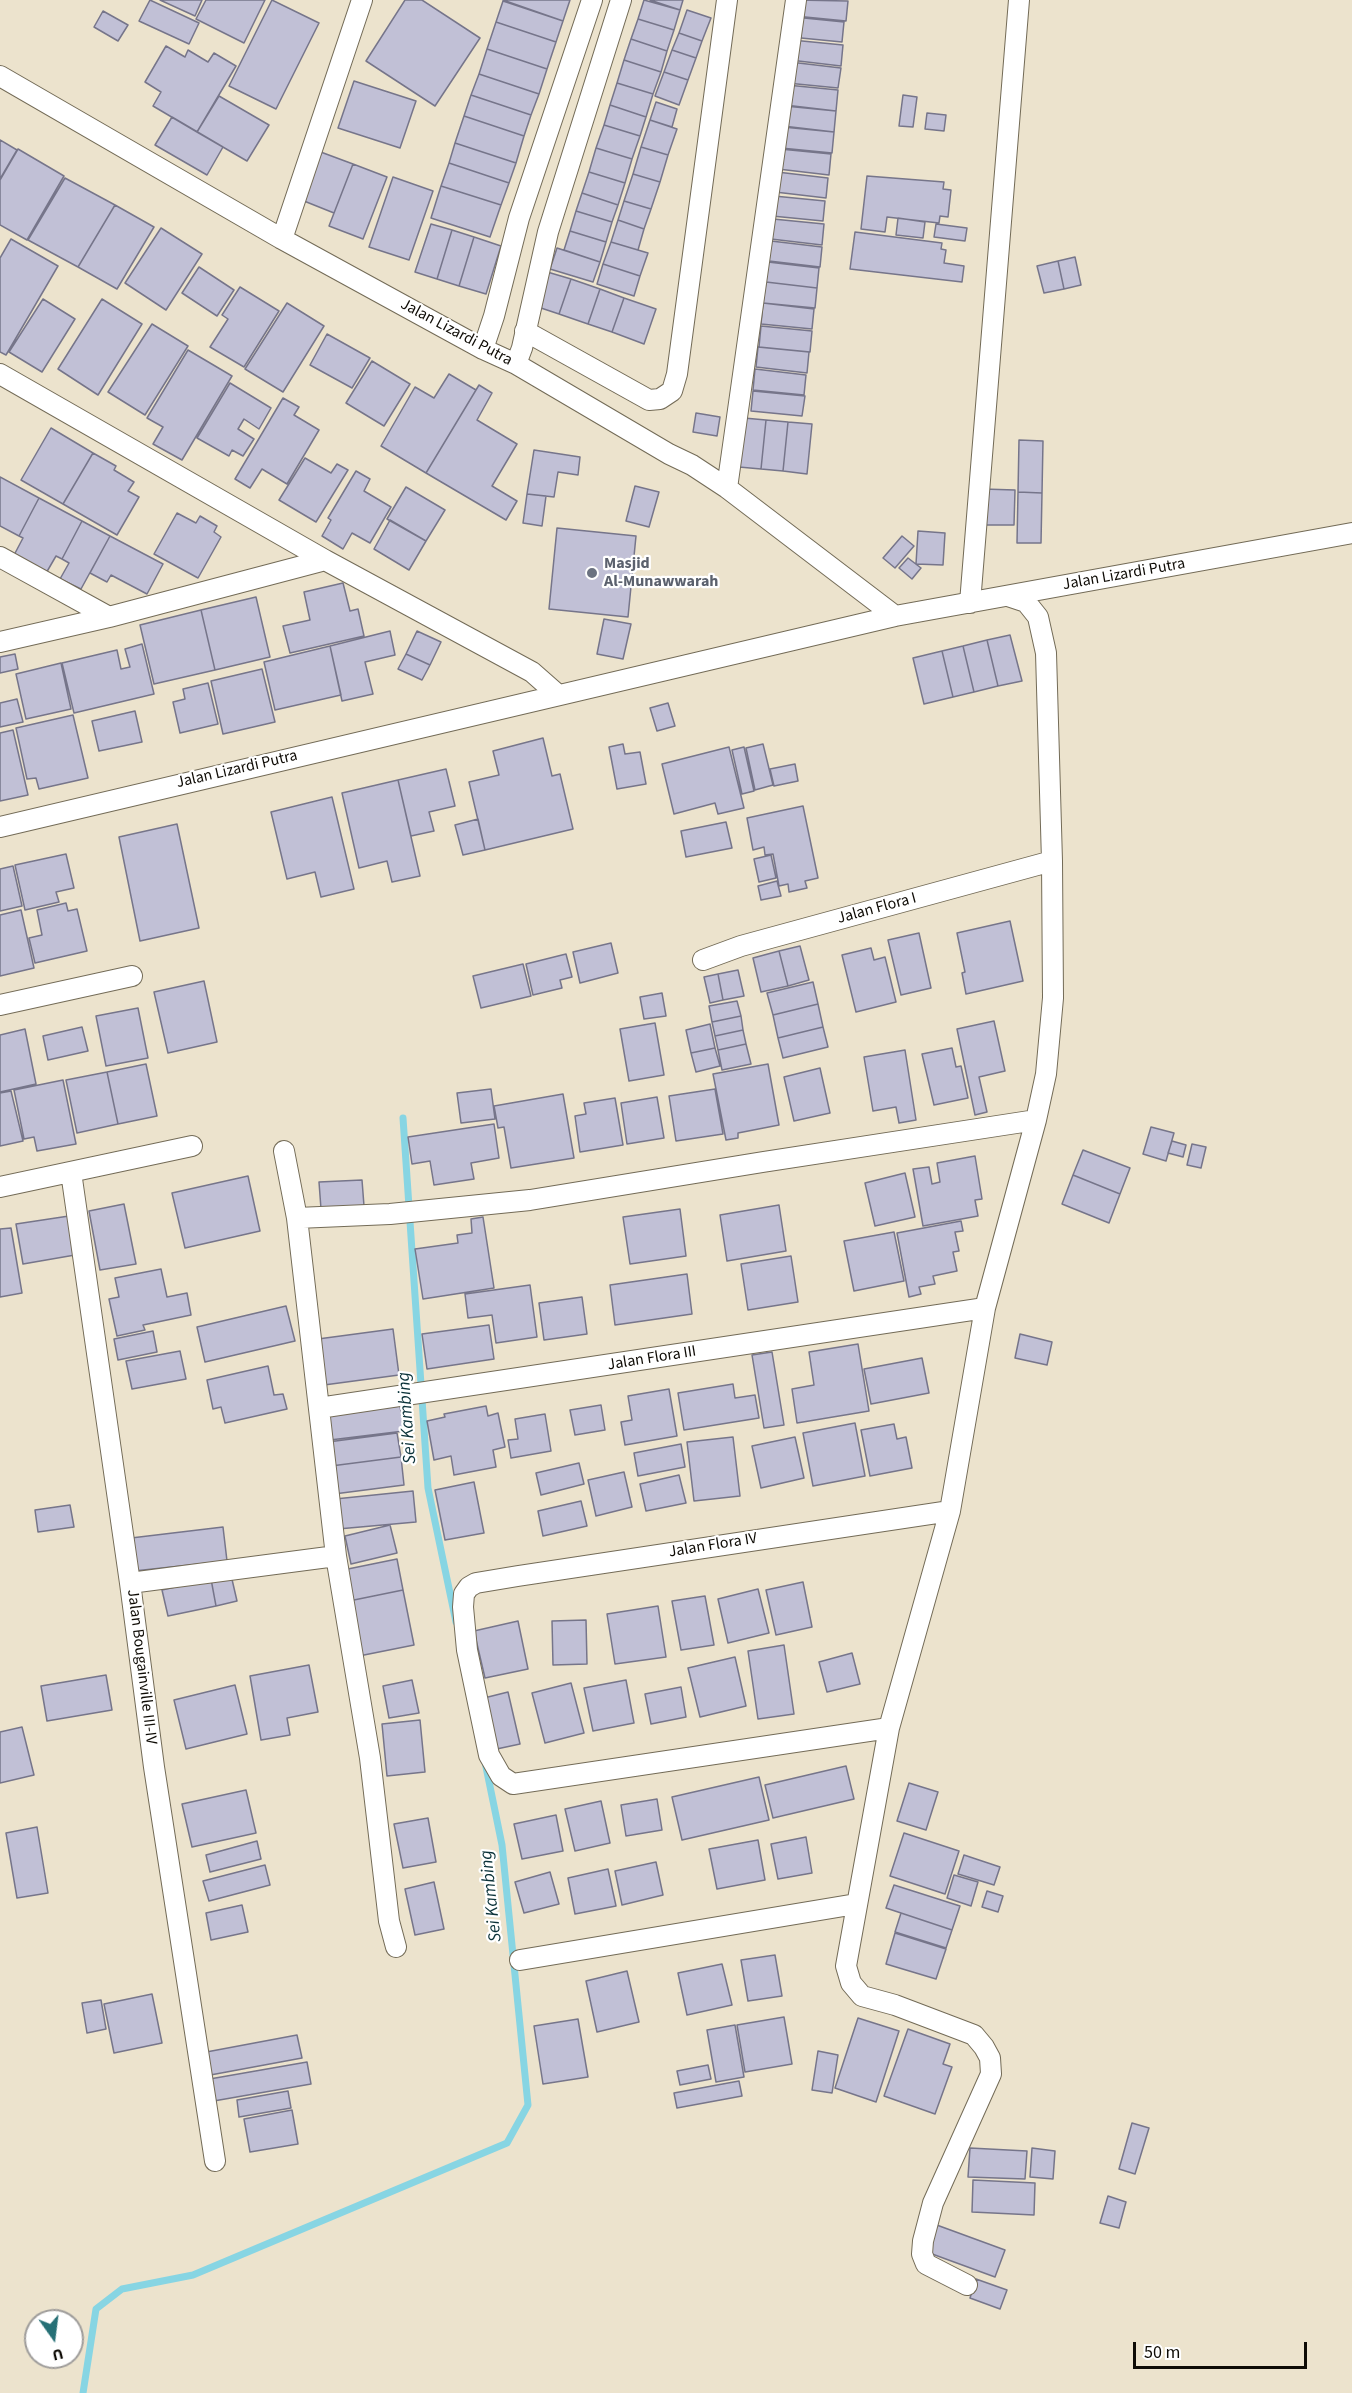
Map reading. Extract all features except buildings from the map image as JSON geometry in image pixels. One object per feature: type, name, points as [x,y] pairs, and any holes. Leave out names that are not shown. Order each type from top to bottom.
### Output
[{"type":"street","points":[[282,240],[362,0]]},
{"type":"street","points":[[483,349],[494,316],[519,218],[592,0]]},
{"type":"street","points":[[516,364],[548,232],[621,0]]},
{"type":"street","points":[[525,331],[649,400],[660,399],[672,391],[677,374],[728,0]]},
{"type":"street","points":[[722,484],[796,0]]},
{"type":"street","points":[[970,603],[1019,0]]},
{"type":"street","name":"Jalan Lizardi Putra","points":[[0,76],[282,240],[483,349],[516,364],[669,454],[692,465],[722,484],[895,616]]},
{"type":"street","points":[[519,218],[548,232]]},
{"type":"street","points":[[0,374],[325,560],[532,672],[557,694]]},
{"type":"street","name":"Jalan Lizardi Putra","points":[[0,826],[895,616],[1352,533]]},
{"type":"street","points":[[0,557],[109,617]]},
{"type":"street","points":[[0,642],[109,617],[325,560]]},
{"type":"street","points":[[967,2285],[926,2264],[922,2254],[933,2203],[991,2074],[990,2058],[974,2035],[862,1996],[851,1983],[846,1966],[889,1728],[950,1511],[985,1308],[1036,1120],[1046,1074],[1053,998],[1046,653],[1038,617],[1026,602],[1008,596]]},
{"type":"street","name":"Jalan Flora I","points":[[704,960],[741,946],[1052,861]]},
{"type":"street","points":[[0,1005],[132,976]]},
{"type":"street","points":[[297,1218],[390,1214],[530,1200],[1036,1120]]},
{"type":"street","points":[[0,1187],[192,1146]]},
{"type":"street","points":[[284,1151],[297,1218],[336,1556],[364,1716],[389,1920],[396,1947]]},
{"type":"street","name":"Jalan Bougainville III-IV","points":[[71,1173],[154,1767],[215,2161]]},
{"type":"street","name":"Jalan Flora III","points":[[319,1408],[985,1308]]},
{"type":"street","name":"Jalan Flora IV","points":[[889,1728],[513,1784],[501,1776],[489,1755],[467,1650],[464,1594],[476,1583],[950,1511]]},
{"type":"street","points":[[130,1583],[336,1556]]},
{"type":"street","points":[[520,1960],[856,1904]]},
{"type":"waterway","name":"Sei Kambing","points":[[403,1118],[428,1488],[456,1622]]},
{"type":"waterway","name":"Sei Kambing","points":[[83,2393],[96,2309],[122,2289],[193,2275],[507,2143],[528,2105],[502,1845],[485,1762]]},
{"type":"place","name":"Masjid Al-Munawwarah","points":[[592,573]]}]
